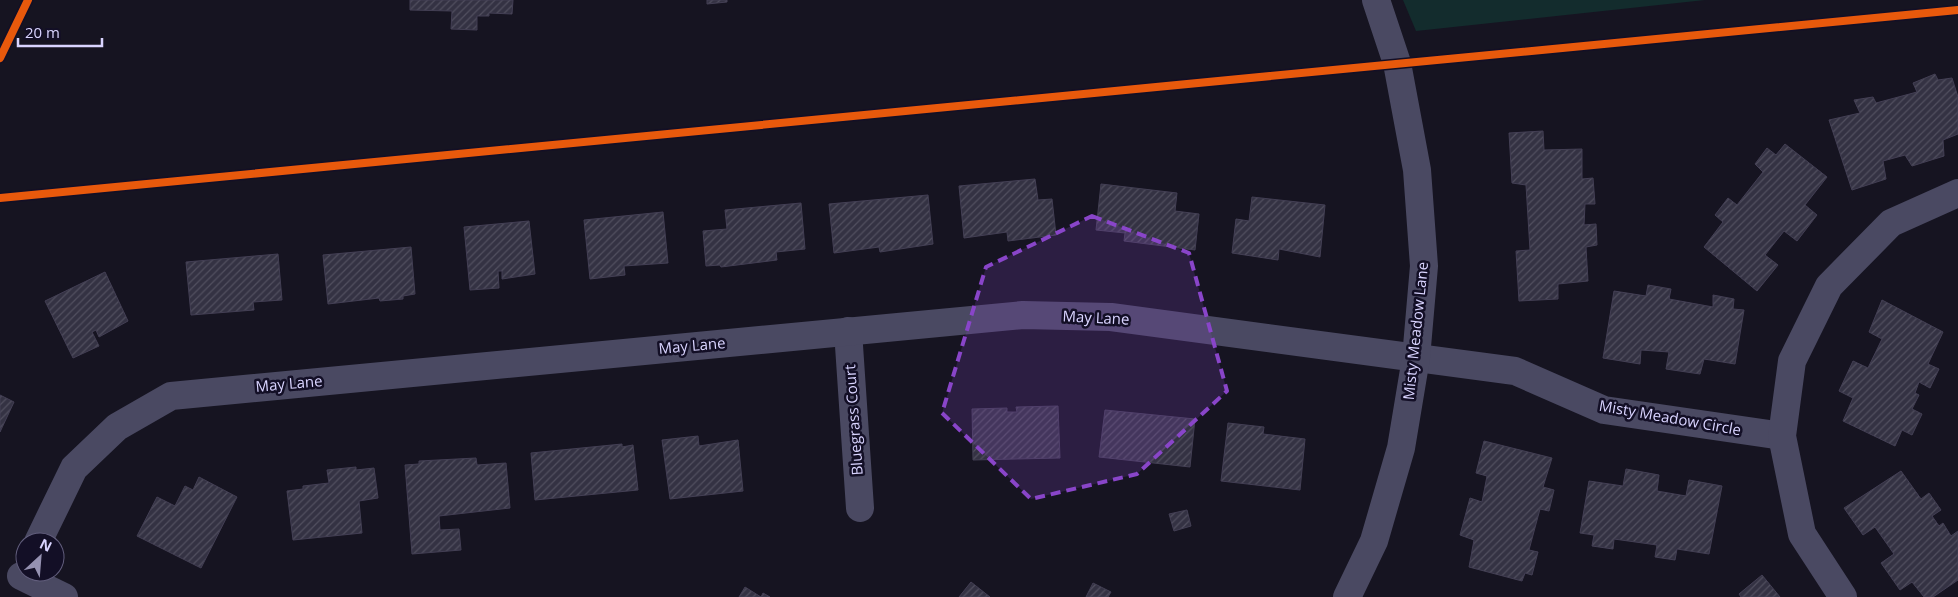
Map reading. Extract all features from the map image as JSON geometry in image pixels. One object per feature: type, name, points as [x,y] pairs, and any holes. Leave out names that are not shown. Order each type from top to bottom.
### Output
[{"type":"street","name":"Misty Meadow Lane","points":[[1347,597],[1374,541],[1401,448],[1416,358],[1424,266],[1418,170],[1397,63],[1376,0]]},
{"type":"street","points":[[1843,597],[1802,534],[1782,436],[1792,361],[1828,286],[1891,223],[1958,193]]},
{"type":"street","name":"May Lane","points":[[43,532],[74,468],[117,427],[172,396],[1023,314],[1111,317],[1416,358]]},
{"type":"street","name":"Bluegrass Court","points":[[848,331],[860,508]]},
{"type":"street","name":"Misty Meadow Circle","points":[[1416,358],[1515,371],[1604,410],[1782,436]]},
{"type":"street","points":[[24,582],[64,597]]},
{"type":"highlighted area","points":[[1092,216],[1189,253],[1227,391],[1137,474],[1031,499],[942,413],[986,267]]},
{"type":"green space","points":[[1403,0],[1705,0],[1416,31]]},
{"type":"building","points":[[410,0],[513,0],[512,14],[489,13],[489,16],[477,16],[477,30],[451,29],[452,11],[410,10]]},
{"type":"building","points":[[707,0],[727,0],[727,2],[707,4]]},
{"type":"building","points":[[1935,74],[1938,80],[1952,78],[1958,97],[1958,134],[1943,140],[1944,156],[1912,166],[1905,155],[1883,161],[1886,179],[1852,190],[1829,120],[1860,113],[1854,100],[1873,97],[1876,103],[1917,92],[1913,83]]},
{"type":"building","points":[[1543,131],[1544,150],[1582,149],[1582,179],[1593,178],[1595,204],[1585,204],[1584,225],[1596,224],[1597,245],[1586,247],[1588,281],[1558,284],[1558,299],[1519,301],[1516,251],[1530,250],[1526,185],[1512,183],[1509,133]]},
{"type":"building","points":[[1785,144],[1827,177],[1805,205],[1817,215],[1797,241],[1784,231],[1765,255],[1778,265],[1757,291],[1704,247],[1723,222],[1715,215],[1728,198],[1737,205],[1763,172],[1755,164],[1767,148],[1776,155]]},
{"type":"building","points":[[1035,179],[1038,200],[1052,199],[1056,235],[1008,241],[1007,232],[964,238],[959,186]]},
{"type":"building","points":[[1101,184],[1177,193],[1175,211],[1199,214],[1195,250],[1124,241],[1125,233],[1096,230]]},
{"type":"building","points":[[928,195],[933,244],[880,252],[879,247],[834,253],[829,204]]},
{"type":"building","points":[[1252,197],[1325,205],[1320,257],[1279,249],[1278,260],[1232,253],[1236,219],[1249,221]]},
{"type":"building","points":[[801,203],[805,249],[776,252],[777,260],[721,267],[720,265],[706,266],[703,231],[727,229],[725,210]]},
{"type":"building","points":[[663,212],[668,263],[624,266],[625,275],[590,279],[584,220]]},
{"type":"building","points":[[529,221],[535,274],[502,279],[502,271],[498,271],[499,288],[470,290],[464,227]]},
{"type":"building","points":[[411,247],[415,294],[403,296],[403,299],[380,301],[379,298],[328,304],[323,255]]},
{"type":"building","points":[[278,254],[282,300],[253,302],[254,310],[191,315],[186,262]]},
{"type":"building","points":[[105,272],[128,321],[99,337],[96,330],[92,332],[99,346],[73,358],[45,301]]},
{"type":"building","points":[[1648,285],[1671,289],[1669,299],[1713,307],[1713,295],[1734,299],[1733,309],[1744,310],[1735,364],[1704,359],[1700,374],[1666,369],[1669,352],[1641,350],[1640,364],[1603,358],[1614,291],[1646,296]]},
{"type":"building","points":[[1882,300],[1943,332],[1928,364],[1939,369],[1930,388],[1919,382],[1915,393],[1919,395],[1912,409],[1922,414],[1912,435],[1902,430],[1895,446],[1843,421],[1853,398],[1839,391],[1853,361],[1868,368],[1882,339],[1869,332]]},
{"type":"building","points":[[0,395],[14,402],[0,432]]},
{"type":"building","points":[[1058,406],[1060,458],[973,460],[972,409],[1007,408],[1007,412],[1017,412],[1016,407]]},
{"type":"building","points":[[1105,410],[1195,419],[1190,467],[1099,457]]},
{"type":"building","points":[[1228,423],[1264,427],[1263,434],[1305,439],[1300,490],[1221,481]]},
{"type":"building","points":[[698,436],[699,446],[738,440],[743,491],[670,499],[662,440]]},
{"type":"building","points":[[1484,441],[1552,458],[1543,487],[1554,490],[1549,511],[1540,509],[1529,550],[1538,552],[1532,575],[1525,573],[1522,581],[1469,567],[1474,540],[1460,535],[1470,498],[1482,502],[1487,476],[1476,473]]},
{"type":"building","points":[[622,444],[622,447],[633,445],[638,490],[535,500],[531,453]]},
{"type":"building","points":[[476,458],[477,465],[506,463],[510,508],[439,516],[440,530],[459,529],[461,550],[412,554],[405,465],[419,464],[419,461]]},
{"type":"building","points":[[356,467],[356,470],[374,468],[378,498],[359,501],[362,533],[293,540],[287,491],[303,489],[303,486],[329,483],[327,470]]},
{"type":"building","points":[[1626,469],[1659,475],[1657,491],[1686,496],[1689,480],[1722,486],[1709,554],[1677,549],[1675,560],[1655,557],[1657,545],[1614,539],[1613,549],[1592,546],[1594,535],[1580,533],[1589,481],[1623,486]]},
{"type":"building","points":[[1901,471],[1921,499],[1929,493],[1941,510],[1932,516],[1939,526],[1943,523],[1951,536],[1958,531],[1958,580],[1933,597],[1924,597],[1912,582],[1900,590],[1881,563],[1894,554],[1875,527],[1863,535],[1844,508]]},
{"type":"building","points":[[199,477],[237,497],[201,568],[137,536],[157,497],[175,506],[185,486],[193,490]]},
{"type":"building","points":[[1187,510],[1191,526],[1174,531],[1169,514]]},
{"type":"building","points":[[1762,575],[1780,597],[1741,597],[1739,594]]},
{"type":"building","points":[[971,582],[990,597],[959,597]]},
{"type":"building","points":[[1093,583],[1111,592],[1108,597],[1086,597]]},
{"type":"building","points":[[745,587],[761,597],[739,597]]},
{"type":"building","points":[[763,593],[770,597],[761,597]]},
{"type":"cycle path","points":[[0,58],[28,0]]},
{"type":"cycle path","points":[[0,198],[1958,10]]}]
